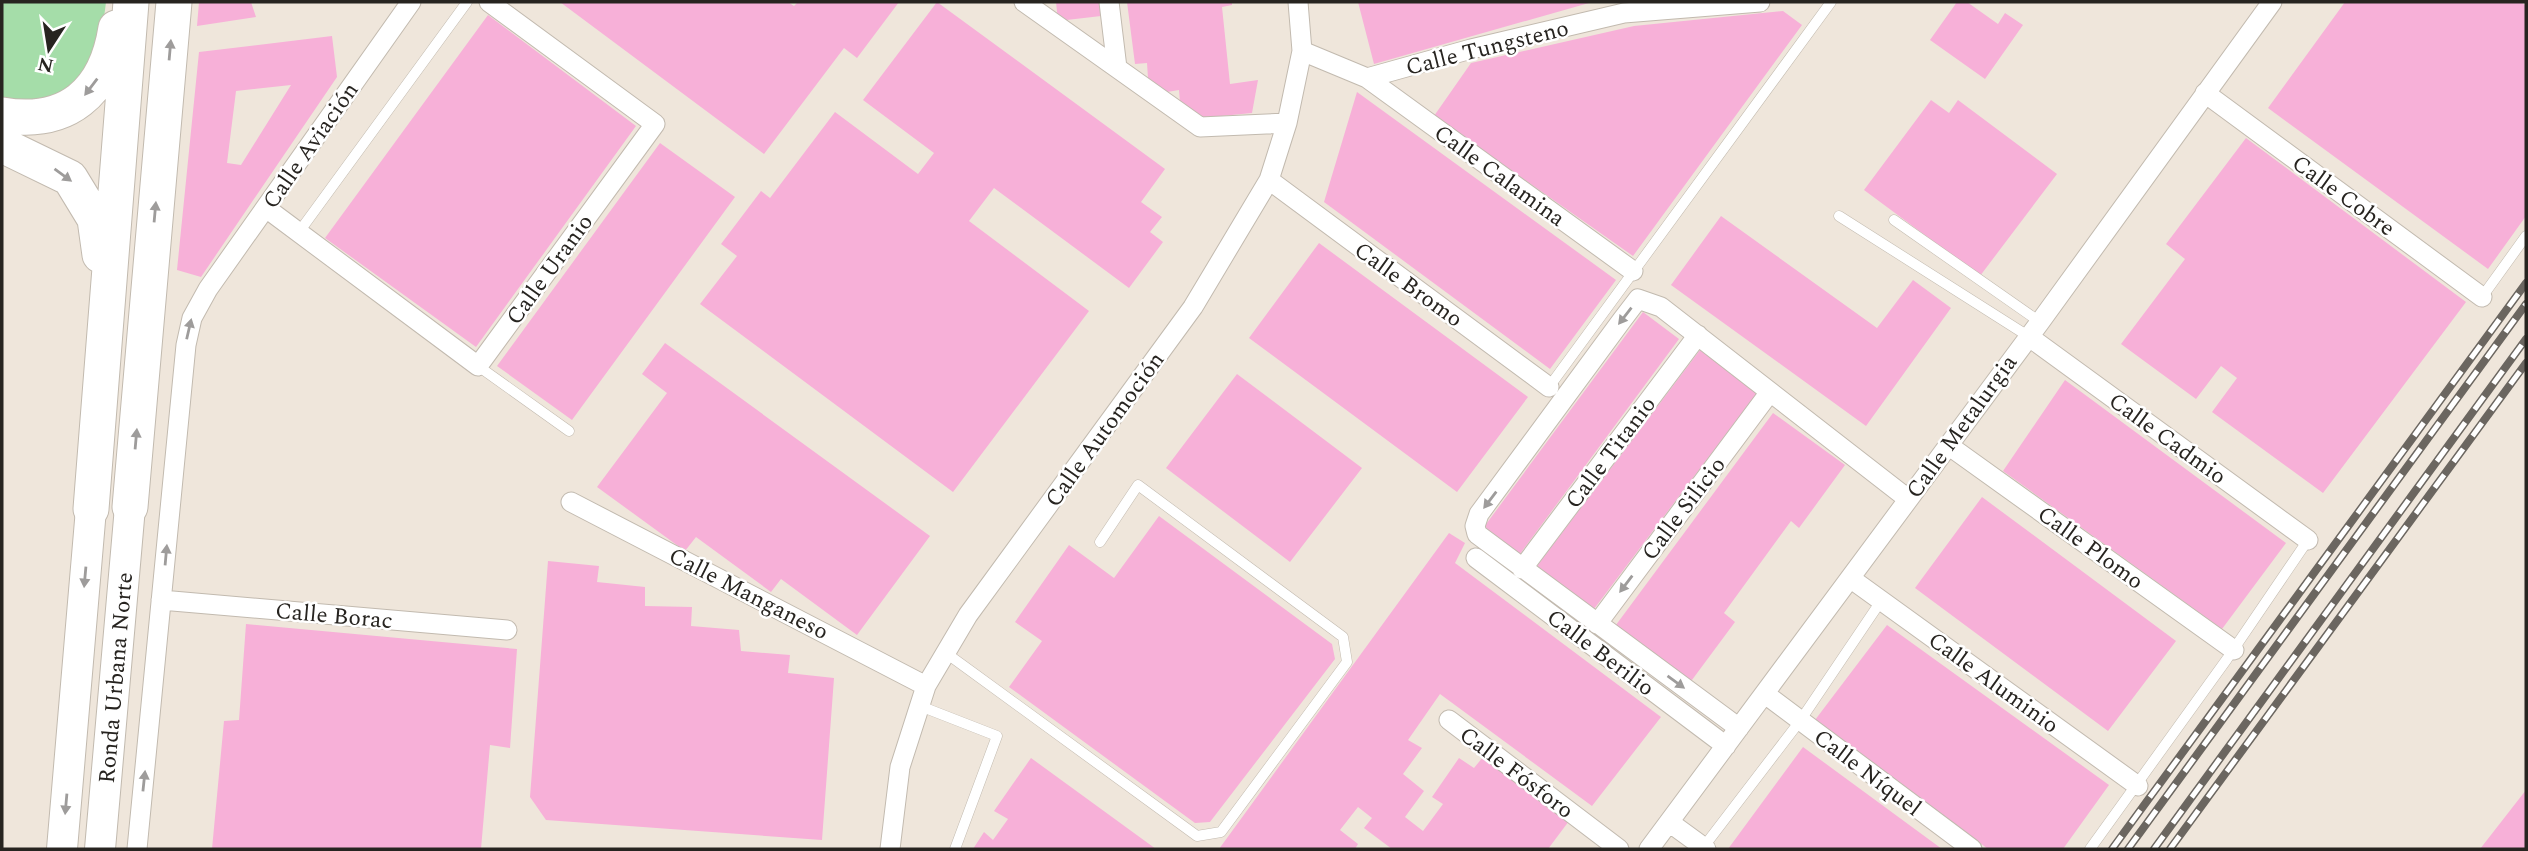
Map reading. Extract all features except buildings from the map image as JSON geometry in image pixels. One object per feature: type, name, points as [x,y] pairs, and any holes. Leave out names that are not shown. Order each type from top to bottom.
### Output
[{"type":"highway","points":[[2,115],[28,119],[59,113],[78,102],[93,88],[112,50],[117,19],[125,2]]},
{"type":"highway","points":[[91,509],[131,2]]},
{"type":"highway","points":[[130,507],[174,2]]},
{"type":"highway","points":[[2,145],[70,178],[88,204],[101,246],[95,316],[105,349]]},
{"type":"main road","name":"Ronda Urbana Norte","points":[[100,849],[130,507]]},
{"type":"main road","name":"Ronda Urbana Norte","points":[[62,849],[91,509]]},
{"type":"street","name":"Calle Aviación","points":[[137,849],[186,345],[191,318],[208,289],[411,2]]},
{"type":"street","name":"Calle Uranio","points":[[478,366],[655,124],[489,2]]},
{"type":"street","points":[[1024,2],[1200,127],[1287,123]]},
{"type":"street","points":[[1109,2],[1117,68]]},
{"type":"street","name":"Calle Automoción","points":[[890,849],[900,767],[926,686],[968,615],[1193,307],[1269,180],[1287,123],[1302,51],[1298,2]]},
{"type":"street","name":"Calle Tungsteno","points":[[1367,78],[1623,7],[1760,2]]},
{"type":"street","name":"Calle Metalurgia","points":[[1648,849],[2034,329],[2272,2]]},
{"type":"street","points":[[1302,51],[1367,78]]},
{"type":"street","name":"Calle Calamina","points":[[1367,78],[1633,271]]},
{"type":"street","name":"Calle Cobre","points":[[2206,93],[2482,296]]},
{"type":"street","name":"Calle Bromo","points":[[1269,180],[1549,387]]},
{"type":"street","points":[[266,208],[478,366]]},
{"type":"street","points":[[1740,728],[1477,534],[1475,526],[1479,514],[1639,299],[1661,307],[1908,499]]},
{"type":"street","name":"Calle Cadmio","points":[[2034,329],[2308,540]]},
{"type":"street","name":"Calle Titanio","points":[[1522,569],[1698,335]]},
{"type":"street","name":"Calle Silicio","points":[[1597,624],[1770,392]]},
{"type":"street","name":"Calle Plomo","points":[[1948,445],[2234,650]]},
{"type":"street","name":"Calle Manganeso","points":[[571,502],[926,686]]},
{"type":"street","name":"Calle Berilio","points":[[1476,558],[1726,746]]},
{"type":"street","name":"Calle Aluminio","points":[[1850,578],[2138,786]]},
{"type":"street","name":"Calle Borac","points":[[162,600],[507,630]]},
{"type":"street","name":"Calle Níquel","points":[[1765,694],[1972,849]]},
{"type":"street","name":"Calle Fósforo","points":[[1450,720],[1619,849]]},
{"type":"street","points":[[1669,822],[1704,849]]},
{"type":"lane","points":[[299,232],[467,2]]},
{"type":"lane","points":[[1549,387],[1831,2]]},
{"type":"lane","points":[[1839,216],[2034,329]]},
{"type":"lane","points":[[1894,220],[2034,329]]},
{"type":"lane","points":[[2482,296],[2526,236]]},
{"type":"lane","points":[[478,366],[569,431]]},
{"type":"lane","points":[[946,653],[1196,836],[1222,832],[1347,662],[1343,637],[1138,485],[1100,541]]},
{"type":"lane","points":[[2090,849],[2234,650],[2308,540]]},
{"type":"lane","points":[[1704,849],[1800,721],[1881,601]]},
{"type":"lane","points":[[920,706],[997,736],[955,849]]},
{"type":"green space","points":[[2,2],[106,2],[103,25],[89,65],[79,80],[65,92],[48,99],[27,101],[2,97]]},
{"type":"railway","points":[[2112,849],[2526,283]]},
{"type":"railway","points":[[2128,849],[2526,304]]},
{"type":"railway","points":[[2154,849],[2526,339]]},
{"type":"railway","points":[[2170,849],[2526,363]]}]
